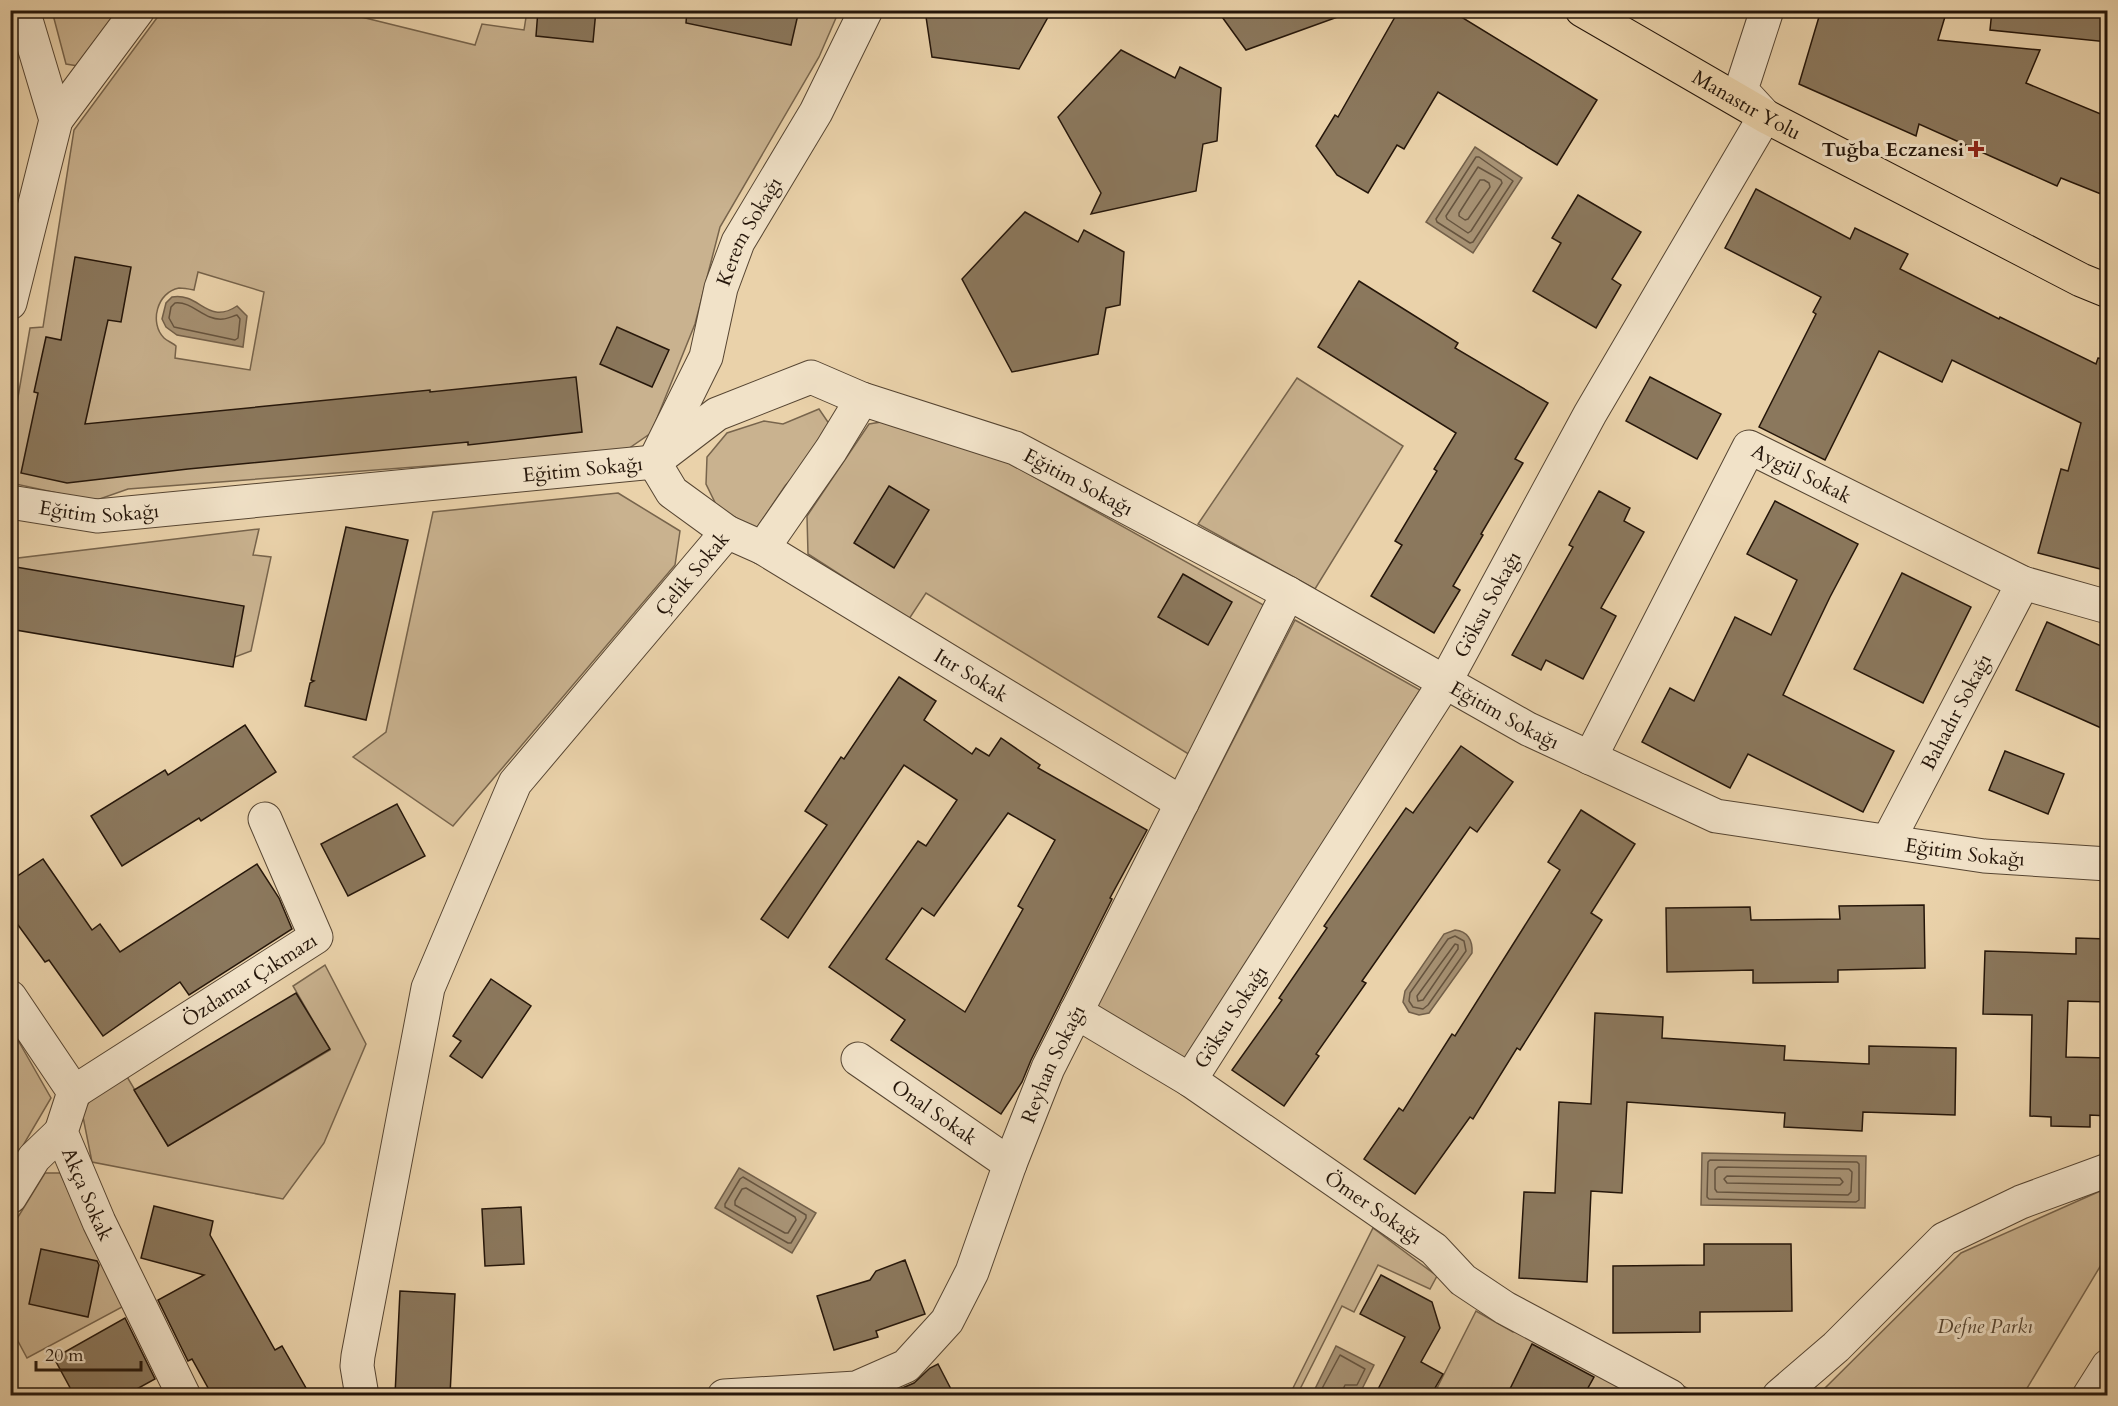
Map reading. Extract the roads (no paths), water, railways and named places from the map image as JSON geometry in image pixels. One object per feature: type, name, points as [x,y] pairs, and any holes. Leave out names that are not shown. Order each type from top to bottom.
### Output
[{"type":"main road","name":"Manastır Yolu","points":[[1582,10],[1765,116],[2081,280],[2108,291]]},
{"type":"street","points":[[22,10],[56,120]]},
{"type":"street","points":[[10,303],[56,120],[138,10]]},
{"type":"street","name":"Kerem Sokağı","points":[[654,462],[706,357],[721,288],[738,242],[816,112],[866,10]]},
{"type":"street","points":[[1765,116],[1741,90],[1767,10]]},
{"type":"street","name":"Göksu Sokağı","points":[[1190,1080],[1445,682],[1590,414],[1765,116]]},
{"type":"street","name":"Eğitim Sokağı","points":[[10,502],[97,516],[654,462],[717,414],[811,378],[862,399],[1014,448],[1288,593],[1528,729],[1716,816],[1984,856],[2108,864]]},
{"type":"street","name":"Çelik Sokak","points":[[362,1395],[357,1366],[358,1356],[428,988],[515,783],[727,532],[763,548],[824,460],[862,399]]},
{"type":"street","name":"Aygül Sokak","points":[[1590,758],[1749,447],[2023,584],[2108,607]]},
{"type":"street","points":[[654,462],[672,492],[727,532]]},
{"type":"street","name":"Itır Sokak","points":[[763,548],[1182,803]]},
{"type":"street","name":"Bahadır Sokağı","points":[[1888,841],[2023,584]]},
{"type":"street","name":"Reyhan Sokağı","points":[[724,1395],[856,1388],[906,1366],[947,1321],[972,1272],[1010,1164],[1048,1068],[1288,593]]},
{"type":"street","name":"Özdamar Çıkmazı","points":[[74,1092],[316,937],[265,819]]},
{"type":"street","points":[[10,997],[74,1092]]},
{"type":"street","name":"Ömer Sokağı","points":[[1076,1012],[1190,1080],[1434,1249],[1462,1281],[1521,1317],[1670,1395]]},
{"type":"street","name":"Onal Sokak","points":[[858,1059],[1010,1164]]},
{"type":"street","name":"Akça Sokak","points":[[74,1092],[61,1132],[99,1222],[184,1395]]},
{"type":"street","points":[[10,1197],[34,1158],[61,1132]]},
{"type":"street","points":[[1779,1395],[1836,1347],[1944,1239],[2020,1202],[2108,1170]]},
{"type":"street","points":[[2089,1395],[2108,1366]]},
{"type":"water","points":[[1475,147],[1522,178],[1473,253],[1426,222]]},
{"type":"water","points":[[172,297],[190,299],[211,311],[218,312],[237,306],[247,316],[243,347],[177,335],[166,327],[162,319],[166,303]]},
{"type":"water","points":[[1455,930],[1463,932],[1468,937],[1472,953],[1429,1013],[1419,1015],[1409,1012],[1403,1002],[1405,991],[1444,934]]},
{"type":"water","points":[[1702,1153],[1866,1156],[1865,1208],[1701,1205]]},
{"type":"water","points":[[739,1168],[816,1213],[792,1253],[715,1208]]},
{"type":"water","points":[[1336,1346],[1374,1365],[1359,1395],[1348,1389],[1345,1395],[1312,1395]]},
{"type":"place","name":"Tuğba Eczanesi","points":[[1976,149]]},
{"type":"park label","name":"Defne Parkı","points":[[1985,1326]]}]
